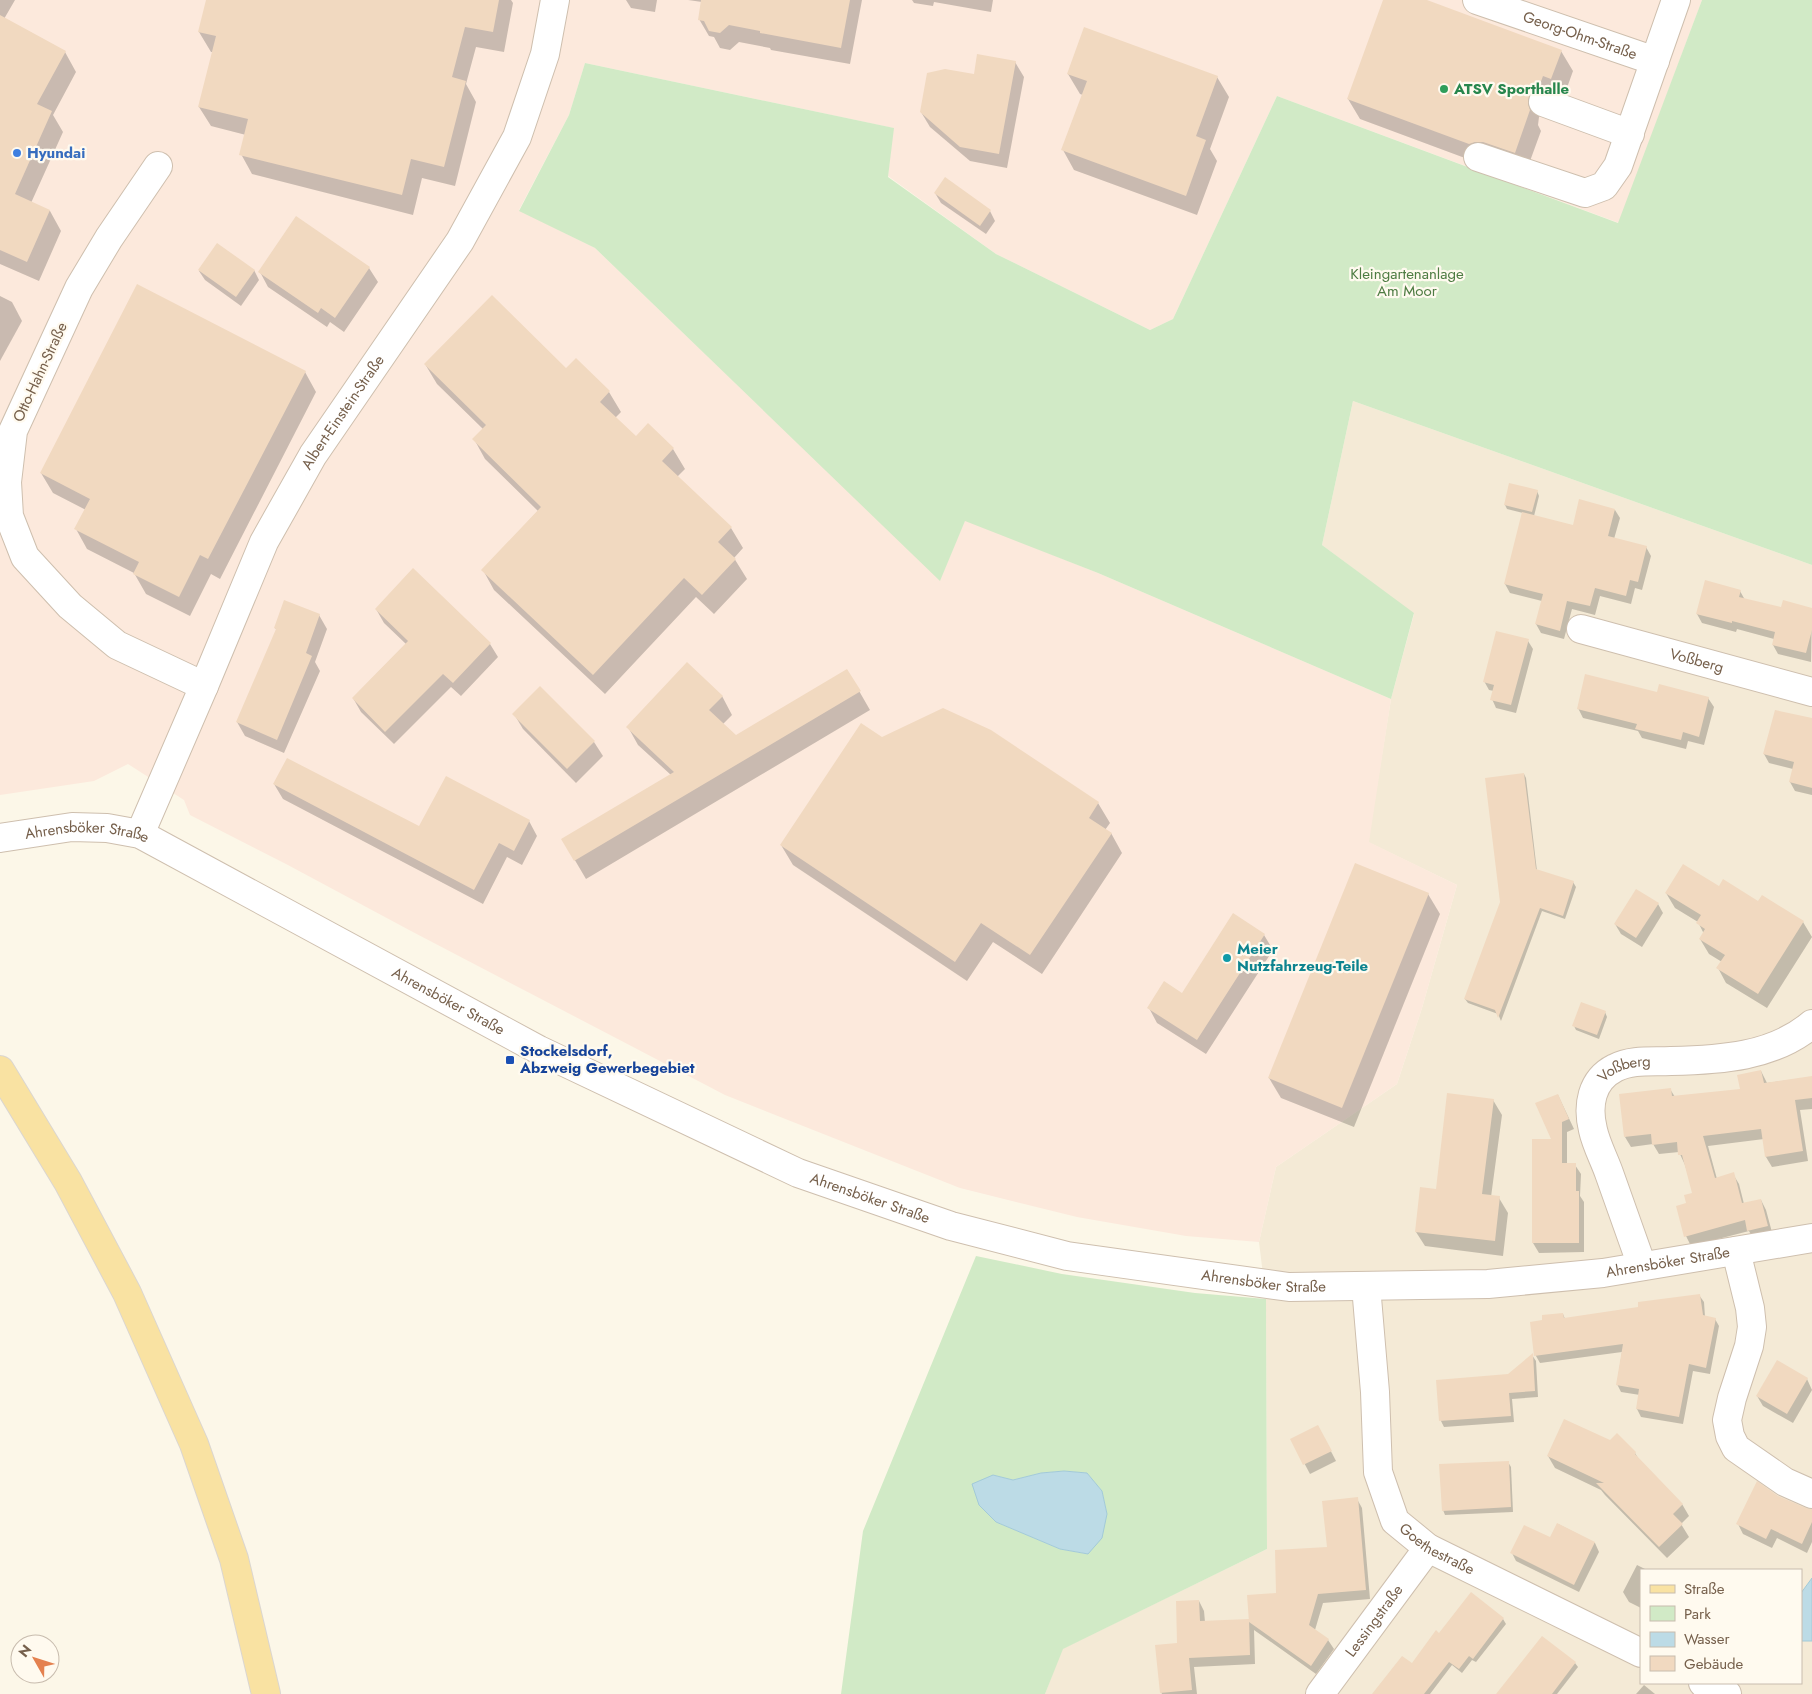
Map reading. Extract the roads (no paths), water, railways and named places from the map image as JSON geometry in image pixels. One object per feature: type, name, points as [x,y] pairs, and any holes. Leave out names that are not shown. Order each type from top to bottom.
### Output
[{"type":"main road","points":[[0,1070],[68,1182],[127,1293],[194,1444],[234,1559],[266,1694]]},
{"type":"street","name":"Albert-Einstein-Straße","points":[[140,834],[264,542],[314,455],[460,241],[517,137],[544,54],[555,0]]},
{"type":"street","name":"Georg-Ohm-Straße","points":[[1477,0],[1655,60]]},
{"type":"street","name":"Georg-Ohm-Straße","points":[[1478,156],[1586,193],[1604,186],[1618,166],[1676,0]]},
{"type":"street","points":[[1543,102],[1630,134]]},
{"type":"street","name":"Otto-Hahn-Straße","points":[[158,166],[79,288],[13,431],[7,482],[9,516],[24,556],[70,606],[117,645],[204,686]]},
{"type":"street","name":"Voßberg","points":[[1581,629],[1812,692]]},
{"type":"street","name":"Ahrensböker Straße","points":[[0,838],[72,827],[107,828],[140,834],[538,1050],[798,1173],[951,1226],[1067,1256],[1289,1288],[1488,1284],[1603,1272],[1812,1238]]},
{"type":"street","name":"Voßberg","points":[[1642,1266],[1593,1130],[1590,1101],[1599,1079],[1617,1067],[1635,1062],[1692,1061],[1727,1058],[1758,1052],[1780,1044],[1812,1024]]},
{"type":"street","points":[[1736,1251],[1750,1308],[1752,1328],[1749,1346],[1727,1420],[1730,1436],[1736,1448],[1776,1477],[1812,1494]]},
{"type":"street","name":"Goethestraße","points":[[1366,1286],[1375,1392],[1378,1472],[1395,1521],[1428,1548],[1640,1653]]},
{"type":"street","name":"Lessingstraße","points":[[1320,1694],[1428,1548]]},
{"type":"street","points":[[1705,1684],[1727,1694]]},
{"type":"water","points":[[1064,1471],[1087,1473],[1102,1491],[1107,1514],[1102,1538],[1088,1554],[1060,1549],[996,1522],[979,1505],[972,1484],[993,1475],[1013,1480],[1041,1473]]},
{"type":"water","points":[[1812,1578],[1812,1641],[1802,1641],[1802,1592]]},
{"type":"place","name":"ATSV Sporthalle","points":[[1444,89]]},
{"type":"place","name":"Hyundai","points":[[17,153]]},
{"type":"place","name":"Meier Nutzfahrzeug-Teile","points":[[1227,958]]},
{"type":"place","name":"Stockelsdorf, Abzweig Gewerbegebiet","points":[[510,1060]]},
{"type":"park label","name":"Kleingartenanlage Am Moor","points":[[1407,282]]}]
